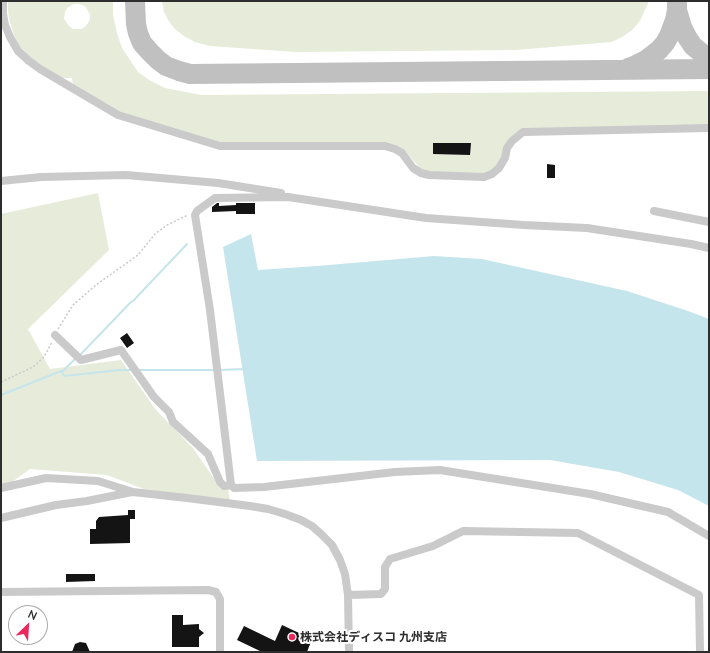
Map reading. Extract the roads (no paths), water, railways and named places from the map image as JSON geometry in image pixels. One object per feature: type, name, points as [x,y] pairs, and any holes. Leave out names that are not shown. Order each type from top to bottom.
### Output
[{"type":"street","points":[[3,1],[5,25],[10,37],[18,51],[40,69],[118,115],[220,146],[386,146],[402,153],[414,168],[421,173],[429,175],[484,177],[492,174],[500,168],[505,158],[507,148],[512,141],[523,132],[709,128]]},
{"type":"street","points":[[1,181],[41,176],[126,175],[218,182],[426,218]]},
{"type":"street","points":[[231,485],[210,310],[196,215],[197,211],[215,198],[288,196],[426,218],[587,228],[709,248]]},
{"type":"street","points":[[654,211],[709,222]]},
{"type":"street","points":[[55,335],[81,360],[121,350],[154,397],[169,412],[173,422],[208,454],[220,482],[224,486],[231,485],[234,488],[264,487],[394,472],[440,470],[590,494],[668,512],[709,536]]},
{"type":"street","points":[[1,488],[46,478],[98,481],[133,492],[250,506],[279,512],[301,520],[312,526],[332,545],[340,560],[345,574],[348,595],[349,652]]},
{"type":"street","points":[[1,518],[56,505],[87,501],[133,492]]},
{"type":"street","points":[[348,595],[381,594],[384,588],[385,567],[390,559],[433,546],[463,531],[578,533],[699,595],[700,652]]},
{"type":"street","points":[[1,592],[208,590],[216,592],[220,600],[220,652]]},
{"type":"water","points":[[251,234],[258,270],[434,256],[482,259],[627,291],[709,319],[709,506],[678,490],[619,472],[550,460],[257,461],[223,247]]},
{"type":"waterway","points":[[80,355],[187,244]]},
{"type":"waterway","points":[[1,395],[61,371],[62,372],[76,358]]},
{"type":"waterway","points":[[219,370],[245,369]]},
{"type":"waterway","points":[[61,371],[64,376],[119,370],[133,370]]},
{"type":"waterway","points":[[139,370],[215,370]]},
{"type":"place","name":"株式会社ディスコ 九州支店","points":[[292,637]]}]
